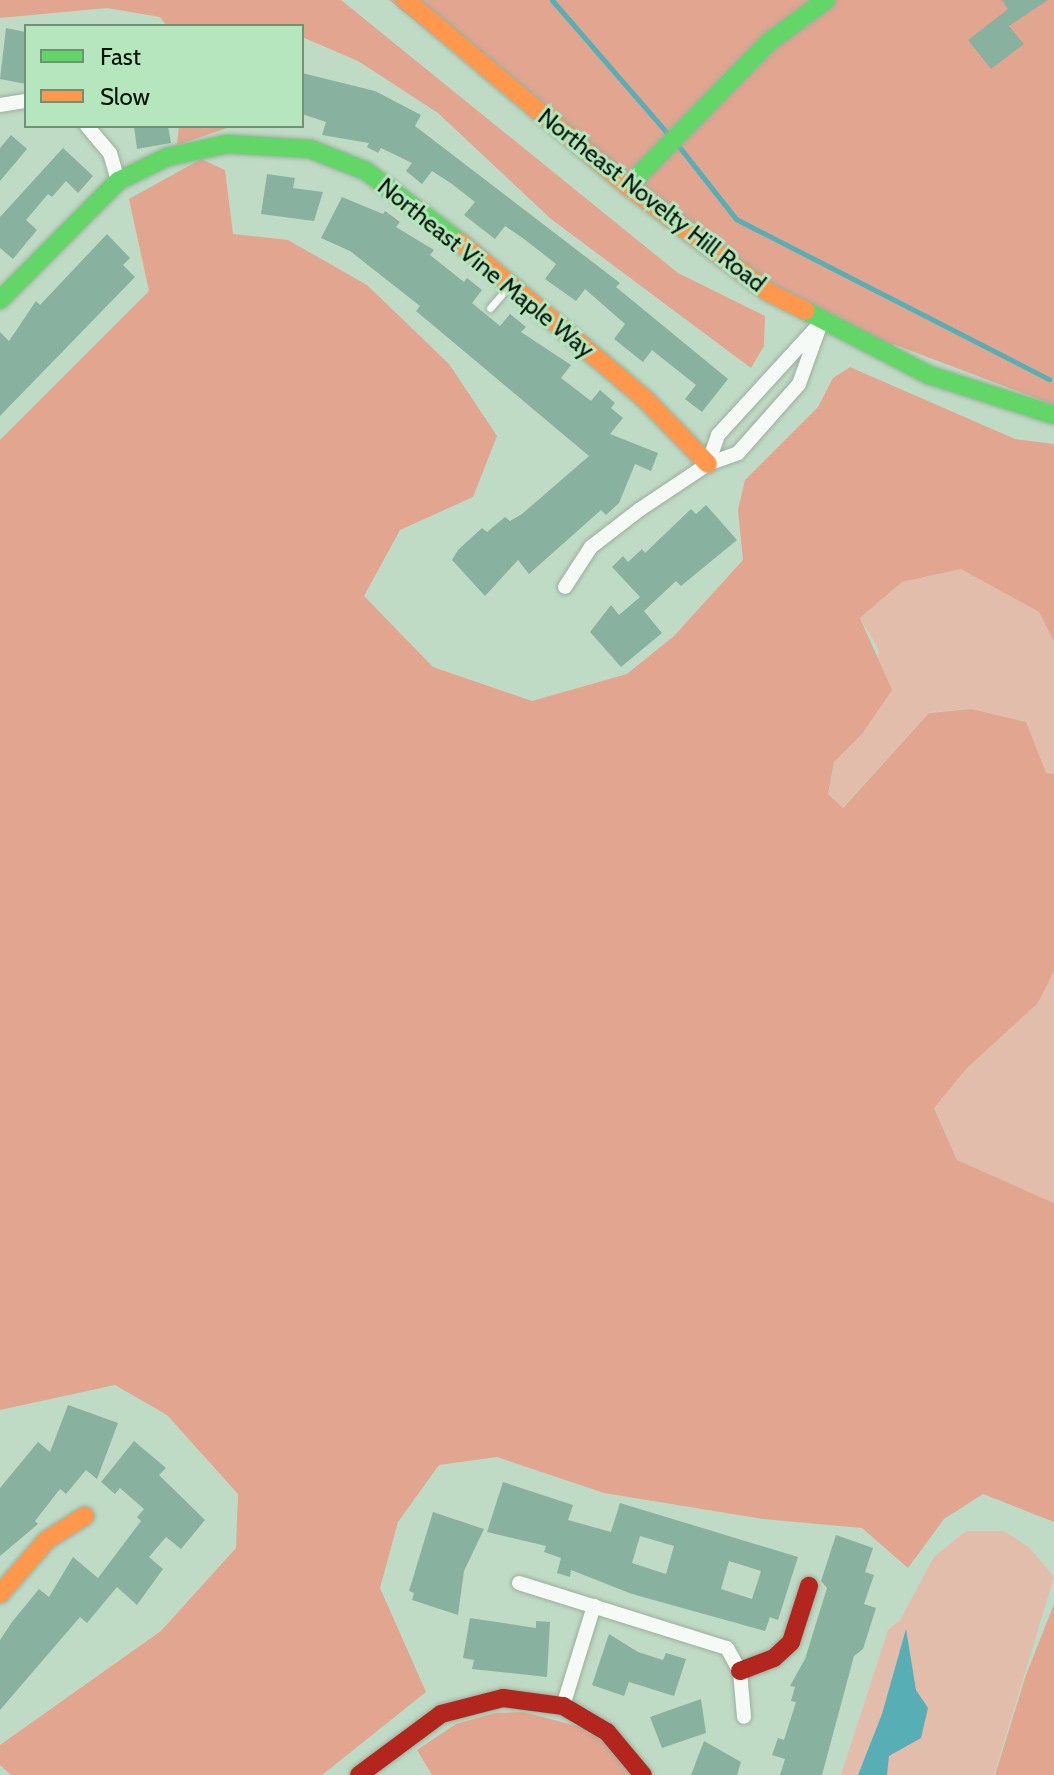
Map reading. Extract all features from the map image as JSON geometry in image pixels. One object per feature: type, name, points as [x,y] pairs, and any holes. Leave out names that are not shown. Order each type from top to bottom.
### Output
[{"type":"street","name":"Northeast Novelty Hill Road","points":[[406,0],[628,186],[747,277],[821,323],[957,386],[1054,415]]},
{"type":"street","points":[[628,186],[769,42],[826,0]]},
{"type":"street","points":[[0,105],[24,101]]},
{"type":"street","points":[[89,128],[110,153],[118,181]]},
{"type":"street","name":"Northeast Vine Maple Way","points":[[0,300],[118,181],[167,157],[227,144],[310,149],[366,171],[510,285],[646,400],[708,464]]},
{"type":"street","points":[[708,464],[718,435],[821,323]]},
{"type":"street","points":[[565,587],[591,547],[708,464],[738,453],[799,384],[821,323]]},
{"type":"street","points":[[0,1594],[47,1540],[85,1516]]},
{"type":"street","points":[[519,1583],[727,1648],[740,1671],[744,1717]]},
{"type":"street","points":[[740,1671],[774,1658],[791,1642],[809,1586]]},
{"type":"street","points":[[563,1706],[594,1606]]},
{"type":"street","points":[[359,1775],[441,1714],[503,1698],[563,1706],[607,1732],[643,1775]]},
{"type":"lane","points":[[490,308],[510,285]]},
{"type":"shaded area","points":[[0,0],[341,0],[678,273],[765,316],[764,346],[751,368],[551,219],[438,113],[358,61],[304,38],[304,24],[165,24],[160,17],[107,8],[0,18]]},
{"type":"shaded area","points":[[389,0],[1054,0],[1054,405],[893,344],[887,356],[716,255]]},
{"type":"shaded area","points":[[179,128],[227,128],[177,145]]},
{"type":"shaded area","points":[[201,159],[225,170],[233,234],[288,240],[367,285],[449,364],[497,436],[473,497],[400,530],[364,596],[433,667],[532,701],[627,674],[674,636],[743,560],[738,510],[745,480],[818,407],[833,378],[850,367],[1015,439],[1054,444],[1054,642],[1039,612],[961,569],[902,582],[860,618],[892,690],[862,734],[834,762],[828,794],[843,808],[929,713],[971,709],[1026,722],[1046,773],[1054,774],[1054,971],[1038,1003],[966,1069],[934,1108],[957,1160],[1054,1203],[1054,1522],[983,1494],[944,1519],[908,1568],[862,1528],[763,1519],[604,1493],[497,1457],[439,1465],[398,1522],[380,1588],[426,1692],[322,1775],[11,1775],[0,1765],[0,1745],[161,1631],[236,1548],[238,1494],[167,1415],[115,1385],[0,1410],[0,440],[149,291],[129,199]]},
{"type":"shaded area","points":[[961,569],[1039,612],[1054,642],[1054,774],[1046,773],[971,709],[930,712],[842,808],[828,794],[834,762],[862,734],[879,650],[860,618],[902,582]]},
{"type":"shaded area","points":[[1054,971],[1054,1203],[957,1160],[934,1107],[966,1069],[1038,1003]]},
{"type":"shaded area","points":[[966,1531],[1004,1531],[1029,1547],[1054,1577],[994,1775],[841,1775],[888,1630],[900,1620],[934,1557]]},
{"type":"shaded area","points":[[1054,1604],[1054,1775],[995,1775],[1026,1675]]},
{"type":"shaded area","points":[[524,1712],[584,1728],[609,1746],[635,1775],[432,1775],[417,1750],[456,1724],[495,1713]]},
{"type":"water","points":[[906,1629],[916,1690],[928,1708],[921,1738],[889,1756],[887,1775],[858,1775],[882,1714]]},
{"type":"building","points":[[1002,0],[1048,0],[1009,26],[1024,44],[991,69],[968,40],[1008,9]]},
{"type":"building","points":[[6,28],[24,32],[24,84],[0,79]]},
{"type":"building","points":[[304,73],[375,91],[421,115],[415,126],[620,283],[616,287],[728,379],[702,412],[685,399],[696,385],[652,350],[643,362],[614,339],[625,324],[585,289],[576,301],[545,279],[556,264],[524,239],[505,226],[495,239],[464,215],[475,202],[452,184],[432,171],[422,184],[406,171],[412,163],[381,148],[378,153],[367,147],[369,143],[322,135],[326,122],[304,115]]},
{"type":"building","points":[[134,128],[168,128],[171,143],[137,149]]},
{"type":"building","points":[[11,135],[27,149],[0,181],[0,148]]},
{"type":"building","points":[[63,148],[93,176],[78,193],[66,181],[52,197],[48,194],[26,220],[37,230],[13,259],[0,248],[0,217]]},
{"type":"building","points":[[267,174],[295,178],[293,188],[323,192],[314,221],[261,214]]},
{"type":"building","points":[[342,197],[383,214],[385,211],[400,222],[396,227],[434,250],[430,255],[464,282],[467,278],[482,290],[472,303],[500,326],[510,314],[526,327],[521,332],[571,365],[561,378],[591,401],[600,390],[615,403],[611,408],[623,418],[610,434],[658,453],[651,471],[635,464],[619,503],[606,515],[601,510],[529,574],[518,560],[485,596],[452,560],[458,550],[482,528],[487,532],[505,517],[510,521],[522,514],[589,456],[416,311],[420,306],[350,251],[321,238]]},
{"type":"building","points":[[107,234],[130,258],[123,265],[135,277],[0,416],[0,332],[9,341],[36,301],[40,305]]},
{"type":"building","points":[[706,505],[737,540],[681,586],[676,581],[644,611],[662,633],[621,667],[590,632],[611,605],[619,615],[640,597],[612,567],[623,556],[628,562],[642,549],[645,553],[691,509],[696,514]]},
{"type":"building","points":[[68,1405],[118,1423],[97,1479],[86,1470],[66,1494],[60,1489],[35,1521],[38,1524],[0,1556],[0,1488],[38,1442],[50,1452]]},
{"type":"building","points":[[134,1441],[166,1468],[159,1475],[205,1520],[181,1549],[166,1537],[149,1557],[163,1569],[137,1605],[117,1587],[87,1623],[80,1617],[0,1710],[0,1640],[12,1622],[39,1589],[49,1597],[73,1557],[98,1578],[141,1521],[137,1517],[144,1509],[120,1488],[115,1494],[101,1482]]},
{"type":"building","points":[[503,1482],[573,1505],[568,1520],[611,1532],[620,1503],[798,1557],[778,1620],[770,1617],[765,1631],[632,1594],[571,1570],[570,1577],[557,1573],[561,1558],[544,1552],[546,1546],[487,1532]],"holes":[[[640,1536],[674,1546],[666,1574],[632,1563]],[[729,1561],[761,1571],[752,1599],[721,1589]]]},
{"type":"building","points":[[433,1512],[484,1529],[464,1571],[458,1615],[412,1600],[414,1593],[409,1591]]},
{"type":"building","points":[[836,1535],[873,1548],[865,1572],[874,1575],[864,1604],[876,1608],[863,1649],[854,1656],[822,1775],[780,1775],[785,1759],[772,1755],[778,1738],[784,1740],[796,1702],[791,1701],[795,1687],[790,1686],[805,1659],[827,1588],[821,1581]]},
{"type":"building","points":[[470,1618],[536,1628],[536,1621],[550,1622],[547,1677],[472,1669],[474,1660],[463,1658]]},
{"type":"building","points":[[609,1634],[638,1652],[663,1660],[666,1653],[686,1659],[674,1696],[629,1682],[624,1696],[592,1685]]},
{"type":"building","points":[[701,1699],[706,1733],[662,1748],[650,1717]]},
{"type":"building","points":[[704,1741],[741,1762],[737,1775],[691,1775]]},
{"type":"waterway","points":[[552,0],[670,136]]},
{"type":"waterway","points":[[677,144],[736,219],[1049,379]]},
{"type":"traffic: fast","points":[[628,186],[769,42],[826,0]]},
{"type":"traffic: fast","points":[[0,300],[118,181],[167,157],[227,144],[310,149],[366,171],[460,242]]},
{"type":"traffic: fast","points":[[806,311],[929,375],[1054,415]]},
{"type":"traffic: slow","points":[[406,0],[628,186],[768,292],[806,311]]},
{"type":"traffic: slow","points":[[460,242],[646,400],[708,464]]},
{"type":"traffic: slow","points":[[0,1594],[47,1540],[85,1516]]},
{"type":"traffic: jam","points":[[740,1671],[774,1658],[791,1642],[809,1586]]},
{"type":"traffic: jam","points":[[359,1775],[441,1714],[503,1698],[563,1706],[607,1732],[643,1775]]}]
